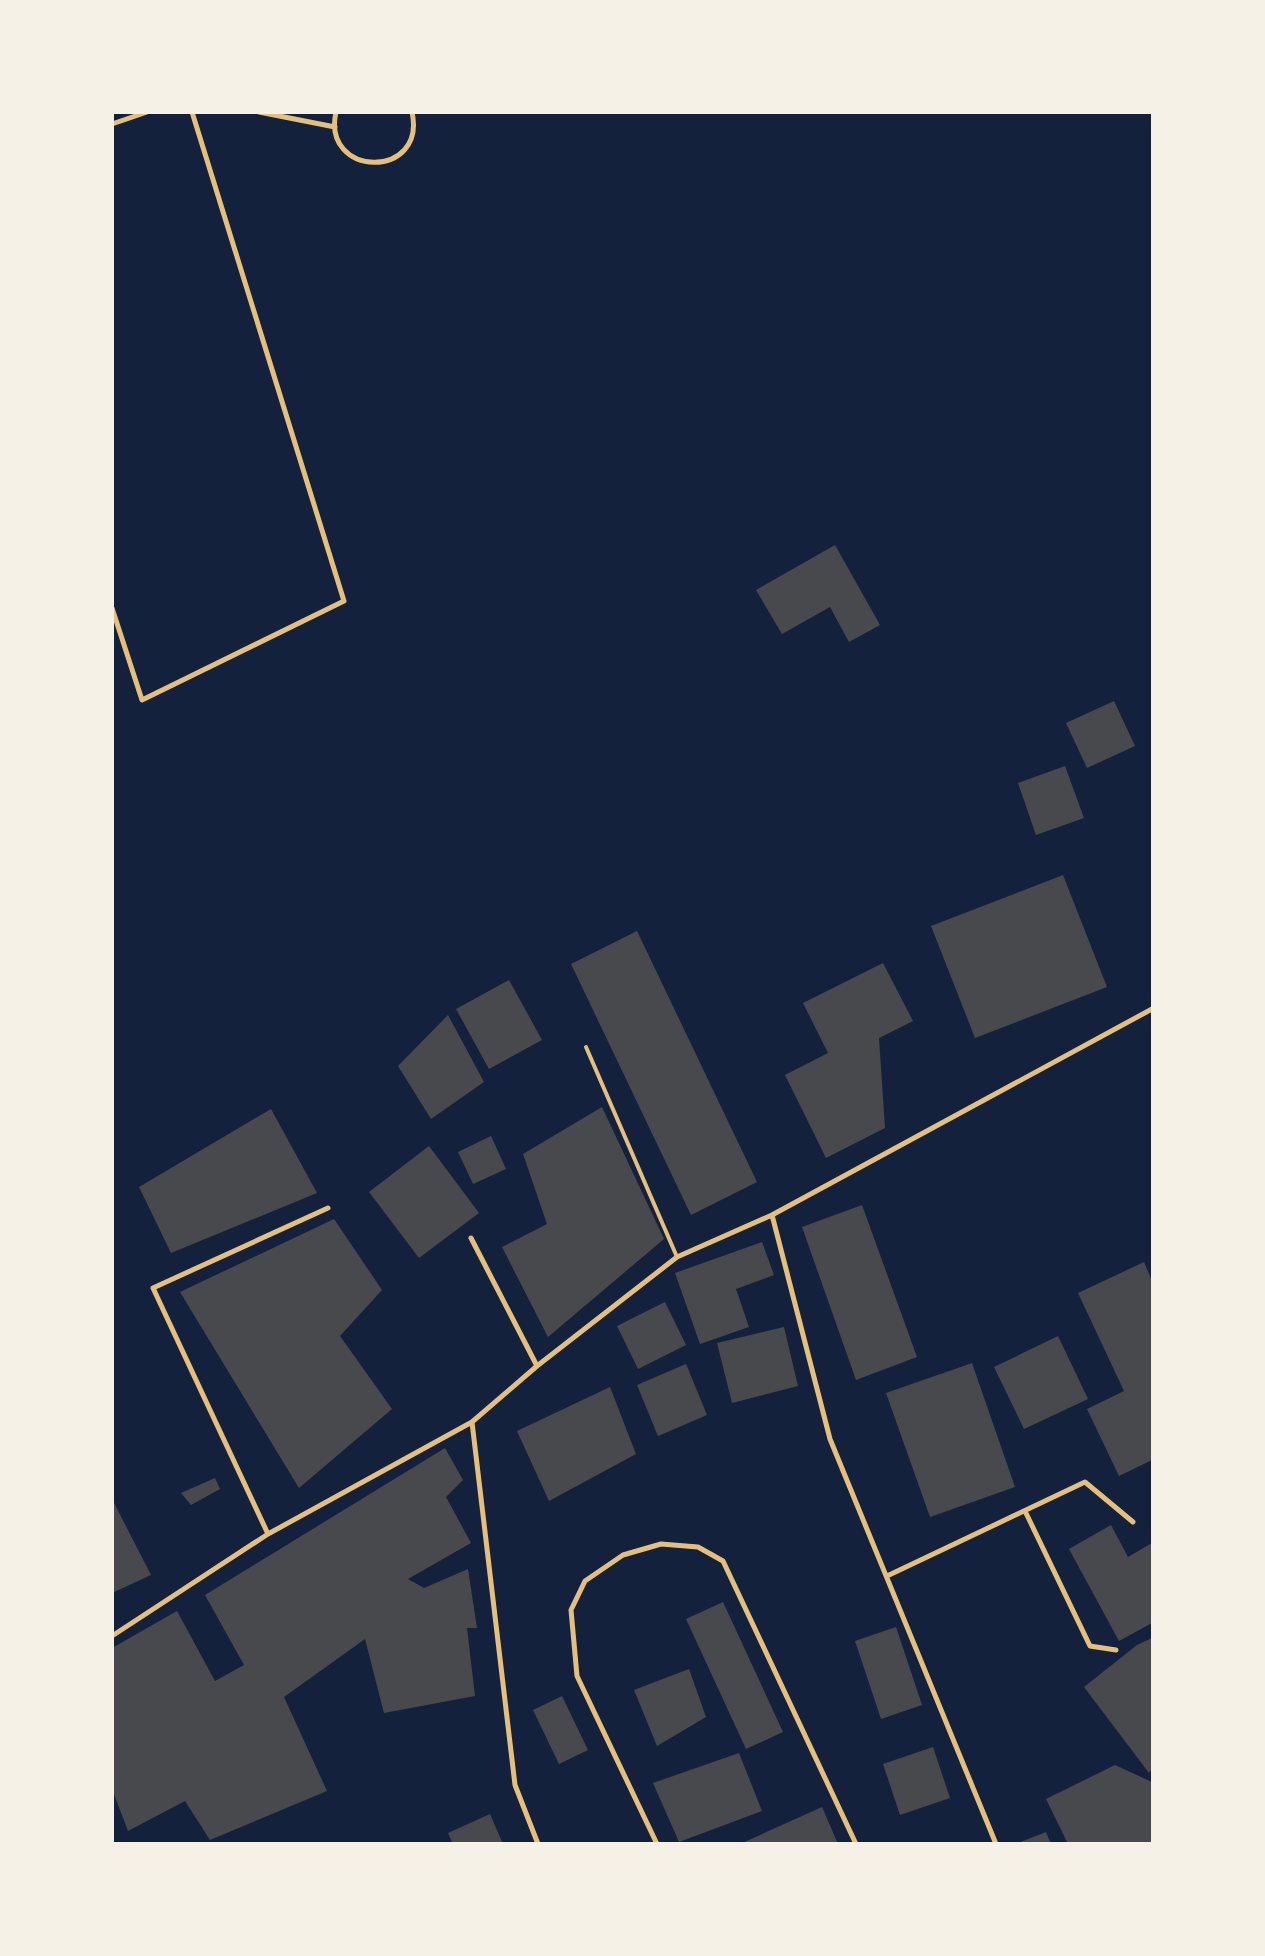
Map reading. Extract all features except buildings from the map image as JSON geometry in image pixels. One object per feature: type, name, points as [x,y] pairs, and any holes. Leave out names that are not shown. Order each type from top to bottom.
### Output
[{"type":"street","points":[[112,124],[147,112]]},
{"type":"street","points":[[112,608],[142,700],[344,601],[192,112]]},
{"type":"street","points":[[259,112],[334,126]]},
{"type":"street","points":[[336,112],[334,126],[338,140],[346,152],[357,160],[370,163],[384,163],[396,157],[407,148],[413,135],[414,121],[412,112]]},
{"type":"street","points":[[112,1636],[268,1534],[472,1422],[537,1366],[677,1257],[772,1215],[1152,1009]]},
{"type":"street","points":[[268,1534],[153,1288],[328,1208]]},
{"type":"street","points":[[772,1215],[830,1439],[996,1844]]},
{"type":"street","points":[[472,1238],[537,1366]]},
{"type":"street","points":[[472,1422],[515,1785],[538,1844]]},
{"type":"street","points":[[887,1576],[1085,1482],[1133,1522]]},
{"type":"street","points":[[1025,1511],[1090,1646],[1116,1650]]},
{"type":"street","points":[[657,1844],[577,1676],[571,1610],[585,1580],[623,1555],[661,1544],[698,1547],[723,1561],[856,1844]]},
{"type":"lane","points":[[586,1047],[677,1257]]}]
